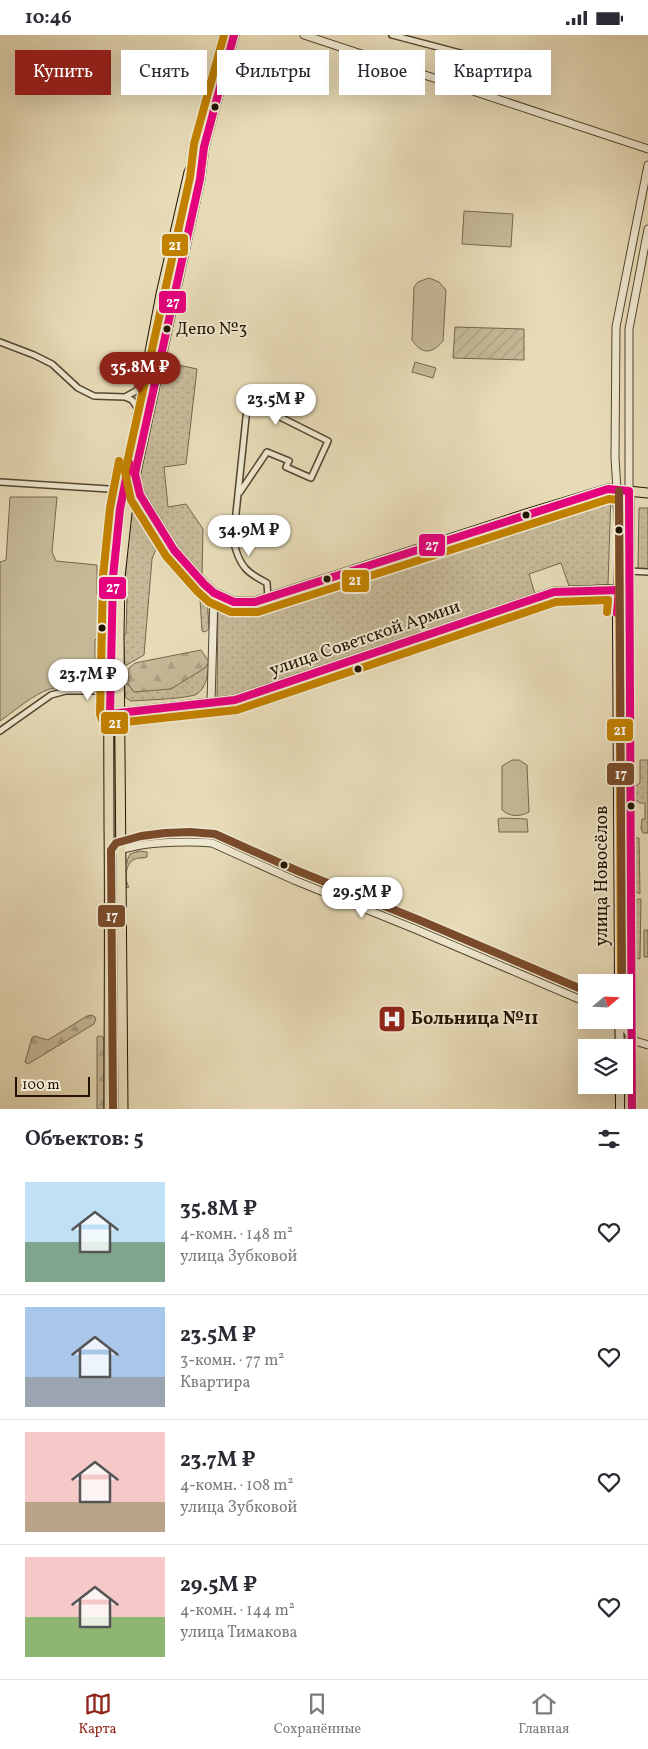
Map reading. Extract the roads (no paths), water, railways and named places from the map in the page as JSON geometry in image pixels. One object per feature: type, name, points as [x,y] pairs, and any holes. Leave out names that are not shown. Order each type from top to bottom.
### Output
[{"type":"main road","points":[[109,1109],[109,851],[120,577],[127,513],[127,487],[135,474],[200,179],[204,147],[234,35]]},
{"type":"main road","points":[[123,1109],[121,851],[114,713],[110,691],[116,539],[127,487],[138,409],[161,293],[189,173],[204,147]]},
{"type":"main road","points":[[189,173],[194,170],[198,172],[200,179]]},
{"type":"main road","points":[[168,265],[171,270],[176,270],[180,267]]},
{"type":"main road","points":[[165,278],[170,274],[175,275],[178,281]]},
{"type":"main road","points":[[161,293],[175,297]]},
{"type":"main road","points":[[149,355],[155,351],[159,352],[160,359]]},
{"type":"main road","points":[[135,474],[140,495],[174,550],[214,593],[234,602],[255,602],[608,489],[648,493]]},
{"type":"main road","points":[[127,487],[140,495]]},
{"type":"main road","name":"улица Новосёлов","points":[[618,490],[624,590],[631,974]]},
{"type":"main road","name":"улица Новосёлов","points":[[619,974],[617,618],[629,571],[629,491]]},
{"type":"main road","name":"улица Советской Армии","points":[[114,713],[235,700],[554,592],[624,590]]},
{"type":"main road","points":[[620,1094],[620,1109]]},
{"type":"main road","name":"улица Новосёлов","points":[[632,1094],[632,1109]]},
{"type":"street","points":[[304,35],[316,37],[435,78]]},
{"type":"street","points":[[392,35],[449,50]]},
{"type":"street","points":[[485,95],[648,149]]},
{"type":"street","name":"улица Новосёлов","points":[[618,490],[615,458],[616,327],[648,165]]},
{"type":"street","name":"улица Новосёлов","points":[[629,491],[629,329],[648,229]]},
{"type":"street","points":[[0,343],[34,355],[52,364],[86,393],[102,397],[125,397],[136,391],[144,382]]},
{"type":"street","points":[[240,492],[267,452],[289,461],[286,467],[311,478],[328,441],[278,416],[283,405],[250,389],[234,545],[239,561],[249,574],[267,583],[268,598]]},
{"type":"street","points":[[125,397],[135,403],[138,409]]},
{"type":"street","points":[[615,422],[629,421]]},
{"type":"street","points":[[0,482],[127,487]]},
{"type":"street","points":[[629,571],[648,572]]},
{"type":"street","points":[[211,703],[214,593]]},
{"type":"street","points":[[0,731],[51,695],[66,691],[110,691]]},
{"type":"street","points":[[109,851],[121,851],[136,846],[212,843],[294,880],[335,895],[578,999]]},
{"type":"street","points":[[109,1016],[122,1016]]},
{"type":"street","points":[[633,1041],[648,1045]]},
{"type":"place","name":"Депо №3","points":[[167,329]]},
{"type":"place","name":"Больница №11","points":[[392,1019]]}]
